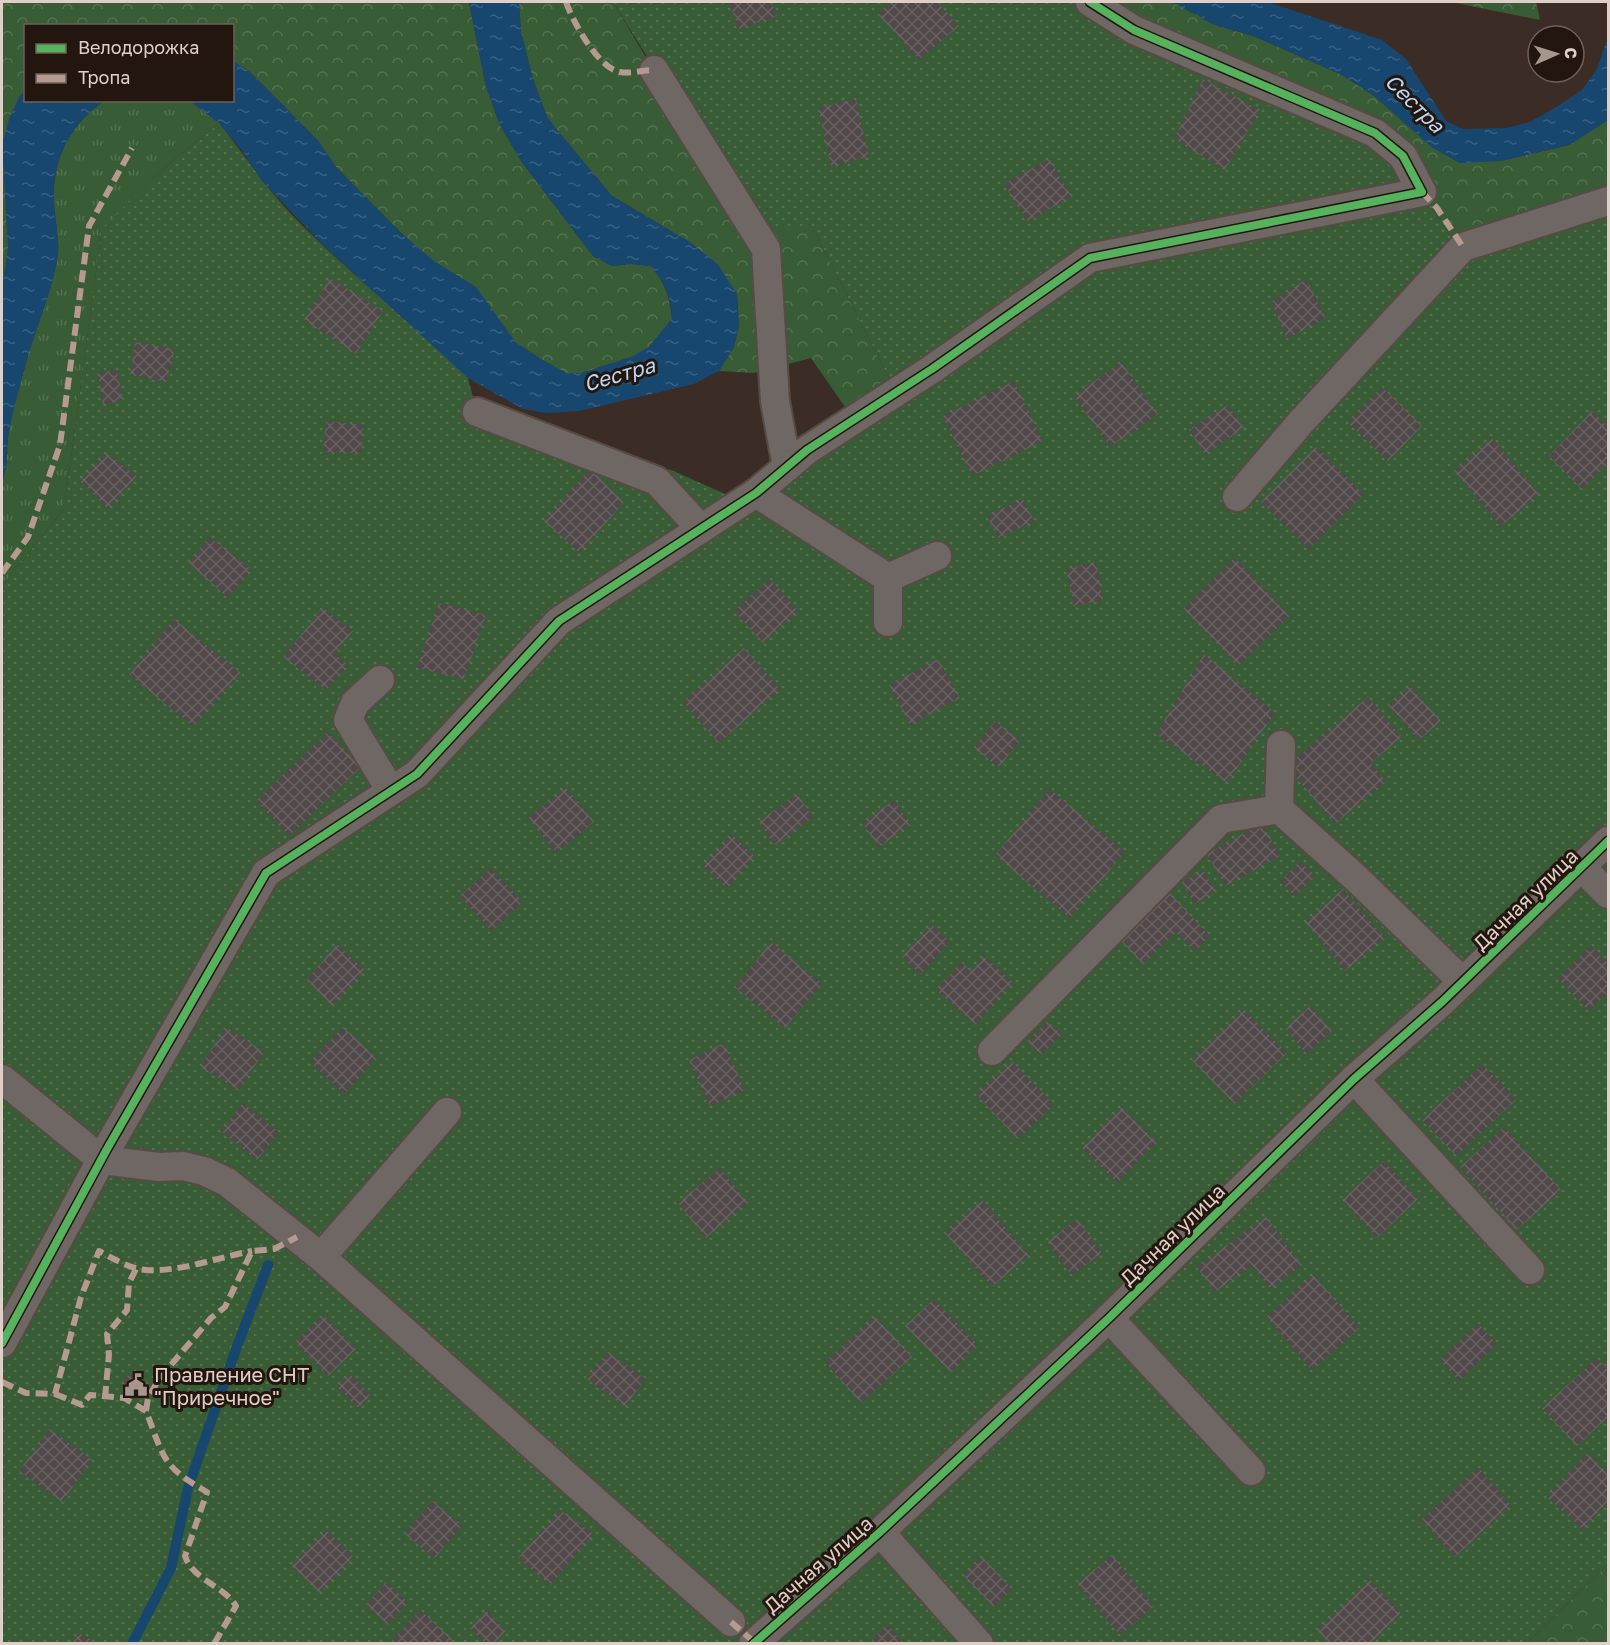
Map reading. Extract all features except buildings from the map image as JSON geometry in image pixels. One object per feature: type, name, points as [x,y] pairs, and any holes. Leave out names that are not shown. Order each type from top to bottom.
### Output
[{"type":"street","points":[[2,1342],[102,1160],[266,873],[417,774],[559,621],[756,493],[807,450],[932,369],[1090,258],[1422,192],[1403,156],[1375,133],[1134,30],[1090,2]]},
{"type":"street","points":[[654,70],[766,249],[775,401],[787,467]]},
{"type":"street","points":[[1237,497],[1301,422],[1463,247],[1608,201]]},
{"type":"street","points":[[477,412],[657,481],[701,529]]},
{"type":"street","points":[[756,493],[888,578]]},
{"type":"street","points":[[888,578],[937,556]]},
{"type":"street","points":[[888,578],[888,622]]},
{"type":"street","points":[[380,680],[355,703],[348,720],[391,791]]},
{"type":"street","points":[[1281,745],[1279,809],[1357,879],[1463,982]]},
{"type":"street","points":[[992,1051],[1221,819],[1279,809]]},
{"type":"street","name":"Дачная улица","points":[[753,1644],[880,1532],[1109,1318],[1354,1079],[1463,982],[1608,840]]},
{"type":"street","points":[[1581,867],[1608,894]]},
{"type":"street","points":[[2,1079],[102,1160],[159,1167],[183,1167],[204,1171],[227,1182],[321,1257],[731,1622]]},
{"type":"street","points":[[1354,1079],[1530,1270]]},
{"type":"street","points":[[321,1257],[447,1112]]},
{"type":"street","points":[[1109,1318],[1251,1471]]},
{"type":"street","points":[[880,1532],[979,1644]]},
{"type":"green space","points":[[2,2],[469,2],[486,87],[500,125],[521,161],[593,256],[612,266],[631,264],[650,266],[666,290],[672,319],[649,347],[634,356],[582,373],[566,373],[516,343],[496,317],[400,232],[336,167],[319,142],[251,73],[234,62],[234,24],[24,24],[24,93],[17,108],[13,129],[9,238],[2,285]]},
{"type":"green space","points":[[519,2],[613,2],[648,61],[812,226],[896,392],[854,420],[811,358],[754,373],[719,371],[734,347],[739,325],[737,294],[691,243],[612,196],[548,119],[533,79],[521,32]]},
{"type":"green space","points":[[613,2],[1090,2],[1375,133],[1420,189],[1460,251],[1608,201],[1608,1564],[1527,1643],[2,1644],[2,586],[64,509],[102,228],[163,169],[219,123],[290,213],[468,378],[477,412],[657,481],[669,469],[743,502],[896,392],[812,226],[755,230]]},
{"type":"green space","points":[[1090,2],[1172,2],[1215,25],[1256,37],[1342,75],[1373,95],[1433,148],[1501,161],[1569,145],[1608,120],[1608,201],[1460,251],[1420,189]]},
{"type":"green space","points":[[1451,2],[1536,2],[1540,20]]},
{"type":"green space","points":[[103,102],[191,102],[219,123],[163,169],[102,229],[64,509],[2,586],[2,481],[6,469],[13,410],[57,260],[55,181],[63,150],[79,124]]},
{"type":"green space","points":[[1608,1564],[1608,1643],[1527,1643]]},
{"type":"water","name":"Сестра","points":[[469,2],[519,2],[521,32],[533,79],[548,119],[612,196],[691,243],[717,263],[737,294],[739,325],[734,347],[719,371],[694,384],[579,411],[547,413],[523,409],[468,378],[322,244],[262,181],[243,152],[219,123],[191,102],[234,102],[234,62],[251,73],[285,107],[319,142],[336,167],[400,232],[434,261],[476,287],[516,343],[566,373],[582,373],[634,356],[649,347],[672,319],[669,297],[663,284],[650,266],[631,264],[612,266],[593,256],[521,161],[500,125],[486,87]]},
{"type":"water","name":"Сестра","points":[[1172,2],[1268,2],[1382,40],[1406,59],[1446,121],[1463,129],[1507,128],[1530,122],[1558,106],[1582,90],[1597,69],[1608,37],[1608,120],[1569,145],[1501,161],[1459,163],[1433,148],[1373,95],[1342,75],[1256,37],[1215,25]]},
{"type":"water","points":[[24,92],[24,102],[103,102],[79,124],[63,150],[58,165],[54,198],[58,243],[57,260],[13,410],[6,469],[2,481],[2,285],[8,250],[2,144],[9,119],[19,97]]},
{"type":"waterway","points":[[132,1644],[171,1568],[188,1488],[268,1265]]},
{"type":"marked path","points":[[566,2],[587,43],[612,69],[628,73],[654,70]]},
{"type":"marked path","points":[[2,573],[28,537],[60,445],[89,226],[132,148]]},
{"type":"marked path","points":[[1422,192],[1437,208],[1463,247]]},
{"type":"marked path","points":[[146,1411],[148,1398],[159,1379],[211,1318],[225,1307],[252,1251],[274,1249],[297,1237]]},
{"type":"marked path","points":[[2,1382],[26,1393],[55,1394],[81,1297],[99,1251],[121,1263],[146,1270],[173,1269],[252,1251]]},
{"type":"marked path","points":[[105,1398],[109,1354],[107,1334],[127,1310],[129,1283],[137,1267]]},
{"type":"marked path","points":[[55,1394],[82,1405],[90,1395],[124,1398],[146,1411],[161,1450],[172,1467],[207,1492],[185,1556],[194,1571],[224,1593],[236,1606],[214,1644]]},
{"type":"marked path","points":[[731,1622],[754,1642]]},
{"type":"cycle path","points":[[2,1343],[107,1149],[266,873],[417,774],[559,621],[756,493],[807,450],[932,369],[1090,258],[1422,192],[1403,156],[1375,133],[1134,30],[1090,2]]},
{"type":"cycle path","points":[[753,1644],[880,1532],[1109,1318],[1354,1079],[1443,1001],[1608,841]]},
{"type":"place","name":"Правление СНТ \"Приречное\"","points":[[136,1385]]}]
